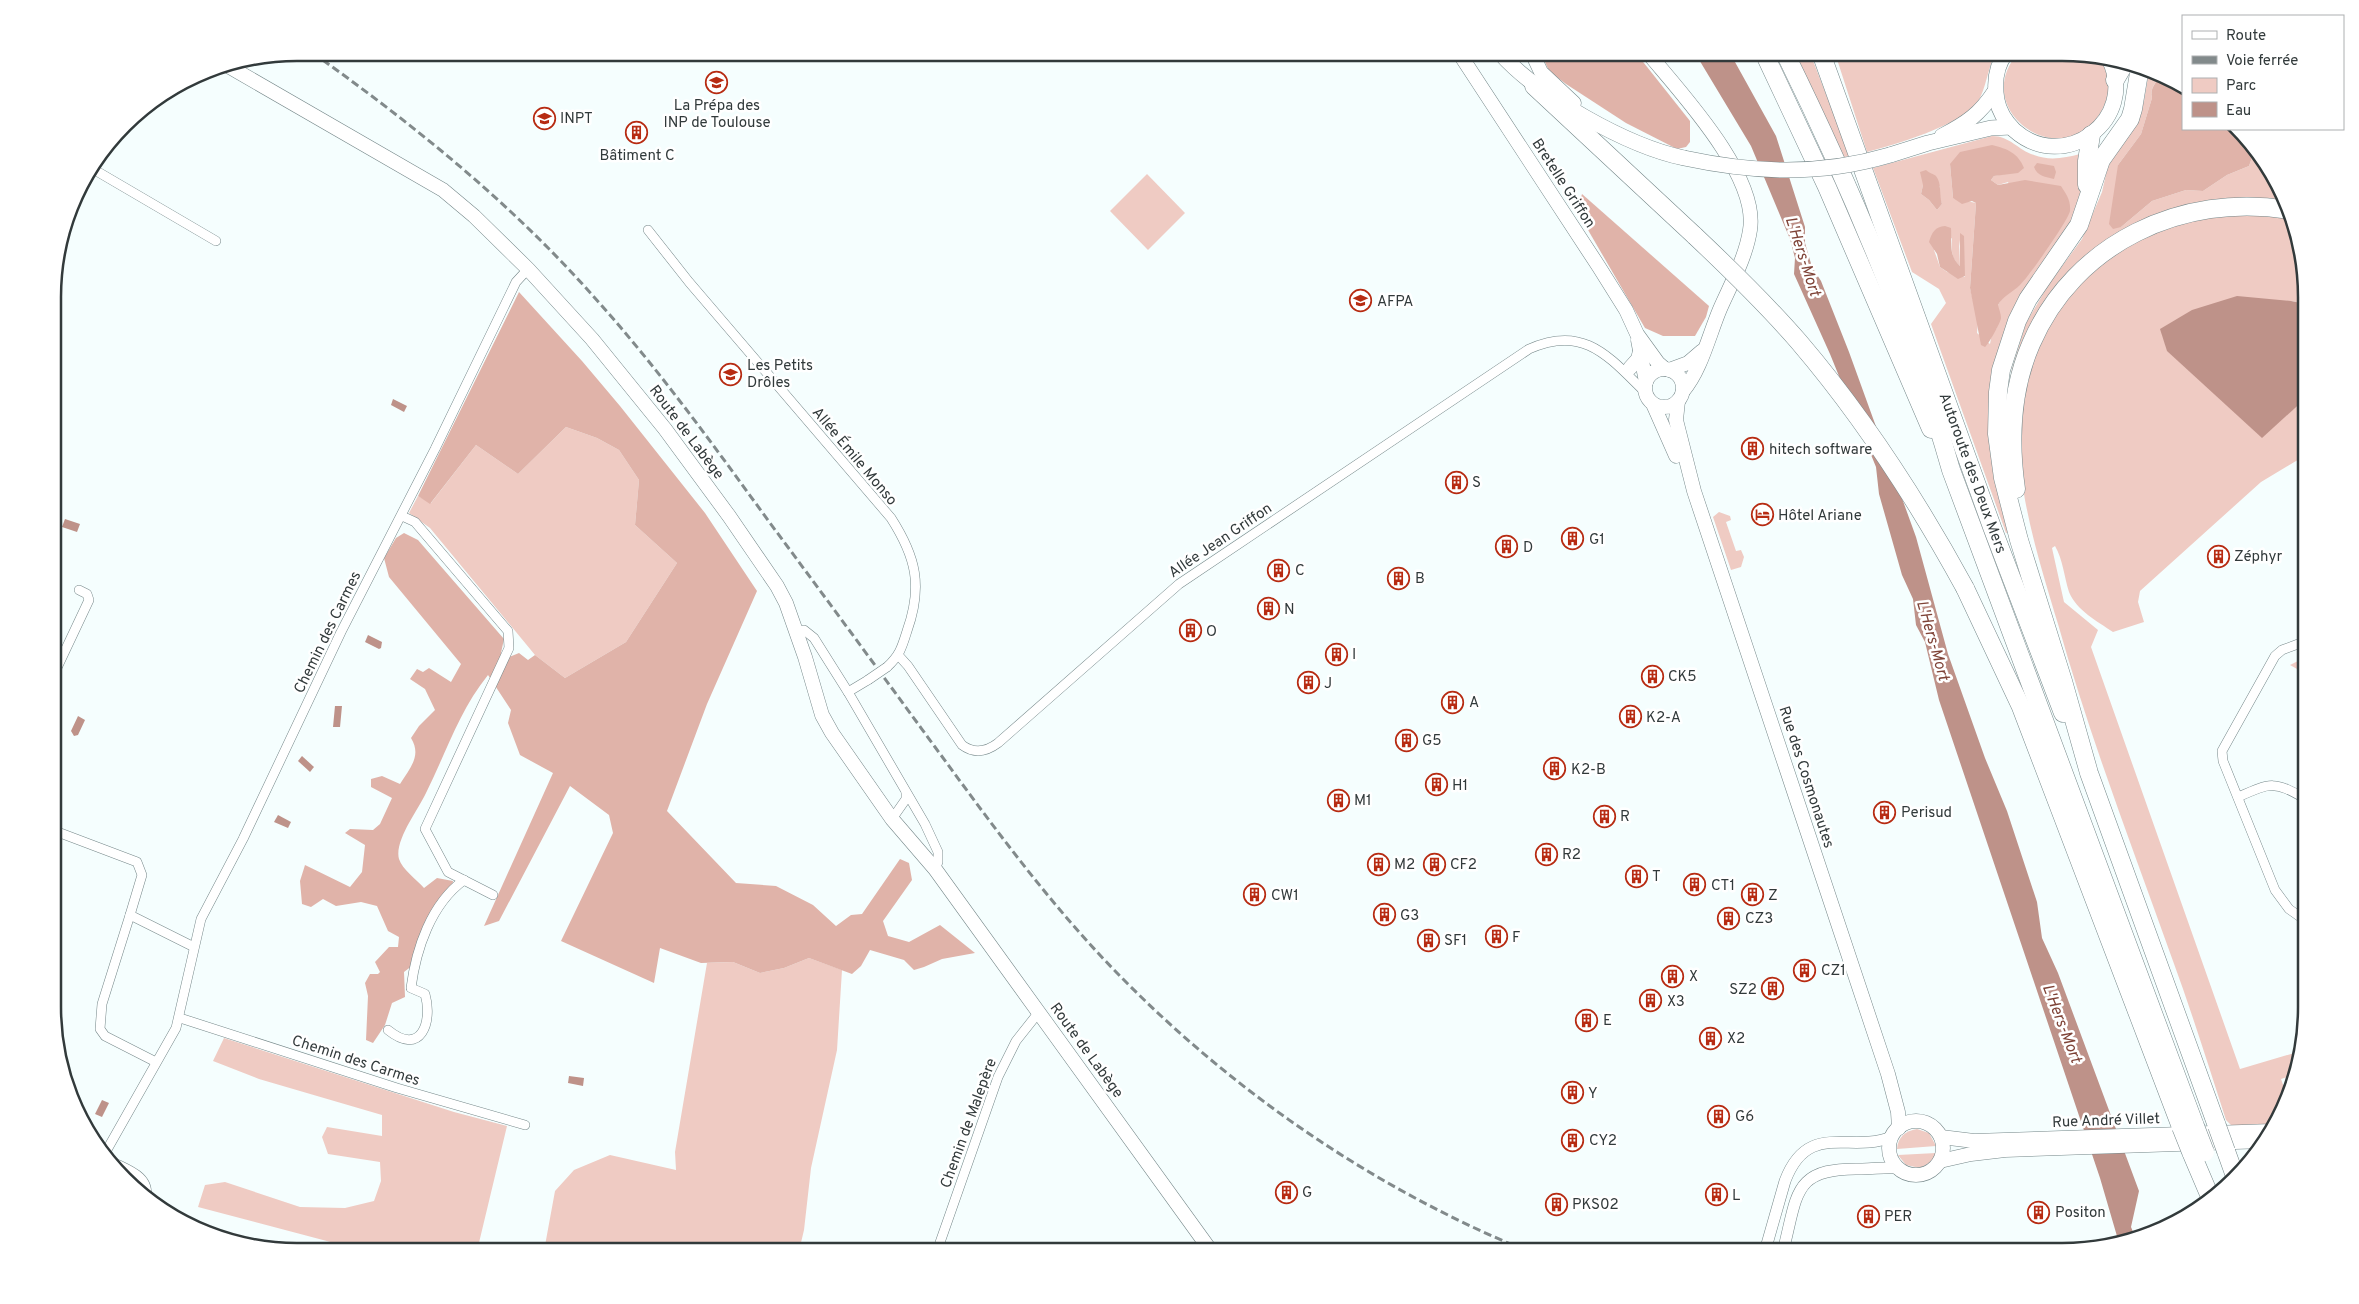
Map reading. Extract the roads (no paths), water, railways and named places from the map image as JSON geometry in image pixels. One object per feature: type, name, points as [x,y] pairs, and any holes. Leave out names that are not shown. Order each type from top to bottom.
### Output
[{"type":"highway","points":[[1509,61],[1695,236],[1764,304],[1831,381],[1926,518],[1965,588],[2020,707],[2198,1152],[2215,1186]]},
{"type":"highway","points":[[1521,61],[1537,76],[1574,103],[1630,134],[1684,158]]},
{"type":"highway","points":[[1768,61],[1827,187],[1920,407],[1951,470]]},
{"type":"highway","points":[[1789,61],[1826,137],[1891,293],[1932,403],[1951,470],[2188,1127]]},
{"type":"highway","name":"Autoroute des Deux Mers","points":[[1824,61],[2051,686],[2089,773]]},
{"type":"highway","points":[[2002,61],[1999,67],[1996,91],[2003,116],[2011,127],[2028,140],[2050,146],[2072,144],[2091,135],[2108,116],[2116,93],[2116,80],[2111,67]]},
{"type":"highway","points":[[2116,80],[2122,69]]},
{"type":"highway","points":[[2139,75],[2134,109],[2130,119],[2101,160],[2079,225],[2028,299],[2017,321],[2007,348],[1998,392],[1997,434],[2003,478],[2019,540],[2089,773],[2233,1169]]},
{"type":"highway","points":[[1534,86],[1572,109],[1664,154],[1743,169],[1791,171],[1854,164],[1928,143],[1991,128],[2011,127]]},
{"type":"highway","points":[[1928,143],[1974,118],[1996,91]]},
{"type":"highway","points":[[2086,205],[2087,161],[2091,135]]},
{"type":"highway","points":[[2039,602],[2017,494],[2012,444],[2015,398],[2020,374],[2030,344],[2040,324],[2087,266],[2128,236],[2153,224],[2205,208],[2233,205],[2281,209]]},
{"type":"highway","points":[[2198,1152],[2209,1191]]},
{"type":"main road","name":"Bretelle Griffon","points":[[1465,61],[1626,310],[1637,334],[1658,364],[1654,380]]},
{"type":"main road","points":[[1536,61],[1541,72],[1574,103]]},
{"type":"main road","points":[[1654,380],[1669,407],[1680,396],[1696,371],[1746,247],[1751,217],[1742,183],[1724,151],[1706,125],[1655,61]]},
{"type":"main road","name":"Route de Labège","points":[[234,70],[443,190],[474,216],[528,269],[616,366],[665,429],[777,586],[797,631],[822,715],[849,761],[892,819],[935,869],[1205,1243]]},
{"type":"main road","name":"Bretelle Griffon","points":[[1637,334],[1640,351],[1654,380]]},
{"type":"main road","points":[[1654,380],[1688,363],[1704,348]]},
{"type":"main road","points":[[1625,367],[1638,359],[1640,351]]},
{"type":"main road","points":[[1654,380],[1678,376],[1683,386],[1680,396]]},
{"type":"main road","name":"Rue des Cosmonautes","points":[[1654,380],[1666,430],[1684,479],[1694,491]]},
{"type":"main road","name":"Rue des Cosmonautes","points":[[1680,396],[1676,420],[1679,437],[1692,476],[1694,491],[1888,1074],[1898,1112],[1895,1132]]},
{"type":"main road","name":"Rue des Cosmonautes","points":[[1888,1074],[1907,1108],[1920,1121]]},
{"type":"main road","points":[[1912,1121],[1920,1121],[1932,1126],[1941,1137],[1944,1150],[1936,1168],[1921,1175],[1906,1174],[1897,1168],[1889,1153],[1895,1132],[1912,1121]]},
{"type":"main road","name":"Rue André Villet","points":[[2142,1140],[2262,1132]]},
{"type":"main road","name":"Rue André Villet","points":[[1941,1137],[1974,1141],[2060,1142],[2142,1140],[2255,1142]]},
{"type":"main road","name":"Rue André Villet","points":[[1940,1161],[1985,1152],[2060,1142]]},
{"type":"street","points":[[98,172],[216,241]]},
{"type":"street","name":"Allée Émile Monso","points":[[648,230],[689,282],[891,518],[902,535],[910,554],[917,586],[911,619],[899,656]]},
{"type":"street","name":"Chemin des Carmes","points":[[108,1148],[180,1018],[201,919],[243,839],[378,556],[402,516],[516,282],[528,269]]},
{"type":"street","name":"Allée Jean Griffon","points":[[899,656],[908,666],[962,745],[972,750],[988,749],[1179,584],[1529,349],[1551,340],[1570,340],[1593,346],[1625,367],[1654,380]]},
{"type":"street","name":"Allée Jean Griffon","points":[[1625,367],[1654,380]]},
{"type":"street","points":[[402,516],[415,522],[441,550],[508,631],[510,638],[506,657],[425,829],[448,872],[493,895]]},
{"type":"street","points":[[61,659],[89,600],[87,594],[79,590]]},
{"type":"street","points":[[797,631],[804,630],[814,638],[848,692],[935,843],[938,862],[935,869]]},
{"type":"street","points":[[2298,644],[2282,650],[2275,656],[2222,751],[2223,761],[2271,882],[2281,900],[2298,915]]},
{"type":"street","points":[[848,692],[868,680],[899,656]]},
{"type":"street","points":[[2238,797],[2264,786],[2277,785],[2298,795]]},
{"type":"street","points":[[892,819],[906,800],[906,793]]},
{"type":"street","points":[[61,833],[137,862],[142,875],[102,1004],[100,1029],[105,1036],[156,1062]]},
{"type":"street","points":[[388,1030],[396,1036],[410,1039],[419,1038],[423,1034],[428,1007],[424,994],[411,988],[415,961],[429,924],[455,886],[464,880]]},
{"type":"street","points":[[130,915],[194,947]]},
{"type":"street","name":"Chemin de Malepère","points":[[940,1243],[998,1077],[1016,1041],[1039,1012]]},
{"type":"street","name":"Chemin des Carmes","points":[[180,1018],[397,1088],[525,1125]]},
{"type":"street","points":[[1767,1243],[1781,1192],[1789,1171],[1796,1160],[1816,1145],[1839,1141],[1873,1141],[1895,1132]]},
{"type":"street","points":[[1784,1243],[1798,1197],[1802,1188],[1813,1176],[1829,1169],[1897,1168]]},
{"type":"street","points":[[126,1169],[143,1178],[147,1188]]},
{"type":"water","name":"L'Hers-Mort","points":[[1700,61],[1734,61],[1776,136],[1805,227],[1805,243],[1812,267],[1821,281],[1849,352],[1916,537],[1948,654],[1985,758],[2007,811],[2037,902],[2042,938],[2058,973],[2139,1191],[2131,1227],[2133,1231],[2123,1235],[2117,1236],[2100,1178],[1939,700],[1925,642],[1916,625],[1913,599],[1902,575],[1879,494],[1876,467],[1830,354],[1794,274],[1795,258],[1790,239],[1751,146]]},
{"type":"water","points":[[2237,296],[2298,302],[2298,405],[2262,438],[2167,351],[2160,329],[2192,310]]},
{"type":"water","points":[[393,399],[407,406],[404,412],[391,405]]},
{"type":"water","points":[[65,519],[80,524],[77,532],[62,527]]},
{"type":"water","points":[[368,635],[382,642],[381,648],[379,649],[365,642]]},
{"type":"water","points":[[335,706],[342,706],[340,727],[333,727]]},
{"type":"water","points":[[78,716],[85,720],[78,735],[74,736],[71,731]]},
{"type":"water","points":[[302,756],[314,767],[310,772],[298,761]]},
{"type":"water","points":[[278,815],[291,822],[288,828],[274,822]]},
{"type":"water","points":[[569,1076],[584,1078],[583,1086],[568,1083]]},
{"type":"water","points":[[102,1100],[109,1103],[102,1117],[95,1114]]},
{"type":"railway","points":[[324,61],[388,108],[495,197],[562,262],[618,324],[707,436],[1001,836],[1046,894],[1120,976],[1211,1060],[1259,1098],[1310,1134],[1415,1198],[1509,1243]]},
{"type":"place","name":"La Prépa des INP de Toulouse","points":[[717,82]]},
{"type":"place","name":"INPT","points":[[544,118]]},
{"type":"place","name":"Bâtiment C","points":[[637,132]]},
{"type":"place","name":"AFPA","points":[[1361,301]]},
{"type":"place","name":"Les Petits Drôles","points":[[731,374]]},
{"type":"place","name":"hitech software","points":[[1753,449]]},
{"type":"place","name":"S","points":[[1456,482]]},
{"type":"place","name":"Hôtel Ariane","points":[[1762,515]]},
{"type":"place","name":"G1","points":[[1573,539]]},
{"type":"place","name":"D","points":[[1507,547]]},
{"type":"place","name":"Zéphyr","points":[[2218,556]]},
{"type":"place","name":"C","points":[[1279,570]]},
{"type":"place","name":"B","points":[[1399,578]]},
{"type":"place","name":"N","points":[[1268,609]]},
{"type":"place","name":"O","points":[[1190,631]]},
{"type":"place","name":"I","points":[[1336,654]]},
{"type":"place","name":"CK5","points":[[1652,676]]},
{"type":"place","name":"J","points":[[1308,683]]},
{"type":"place","name":"A","points":[[1453,702]]},
{"type":"place","name":"K2-A","points":[[1630,717]]},
{"type":"place","name":"G5","points":[[1406,740]]},
{"type":"place","name":"K2-B","points":[[1555,769]]},
{"type":"place","name":"H1","points":[[1436,785]]},
{"type":"place","name":"M1","points":[[1338,800]]},
{"type":"place","name":"Perisud","points":[[1885,812]]},
{"type":"place","name":"R","points":[[1604,816]]},
{"type":"place","name":"R2","points":[[1546,854]]},
{"type":"place","name":"M2","points":[[1378,864]]},
{"type":"place","name":"CF2","points":[[1434,864]]},
{"type":"place","name":"T","points":[[1636,876]]},
{"type":"place","name":"CT1","points":[[1695,885]]},
{"type":"place","name":"CW1","points":[[1255,895]]},
{"type":"place","name":"Z","points":[[1752,895]]},
{"type":"place","name":"G3","points":[[1384,915]]},
{"type":"place","name":"CZ3","points":[[1729,918]]},
{"type":"place","name":"F","points":[[1496,937]]},
{"type":"place","name":"SF1","points":[[1428,940]]},
{"type":"place","name":"CZ1","points":[[1805,970]]},
{"type":"place","name":"X","points":[[1673,976]]},
{"type":"place","name":"SZ2","points":[[1773,989]]},
{"type":"place","name":"X3","points":[[1651,1001]]},
{"type":"place","name":"E","points":[[1587,1020]]},
{"type":"place","name":"X2","points":[[1711,1038]]},
{"type":"place","name":"Y","points":[[1572,1093]]},
{"type":"place","name":"G6","points":[[1719,1116]]},
{"type":"place","name":"CY2","points":[[1573,1140]]},
{"type":"place","name":"G","points":[[1286,1192]]},
{"type":"place","name":"L","points":[[1716,1195]]},
{"type":"place","name":"PKS02","points":[[1556,1204]]},
{"type":"place","name":"Positon","points":[[2039,1212]]},
{"type":"place","name":"PER","points":[[1868,1216]]}]
